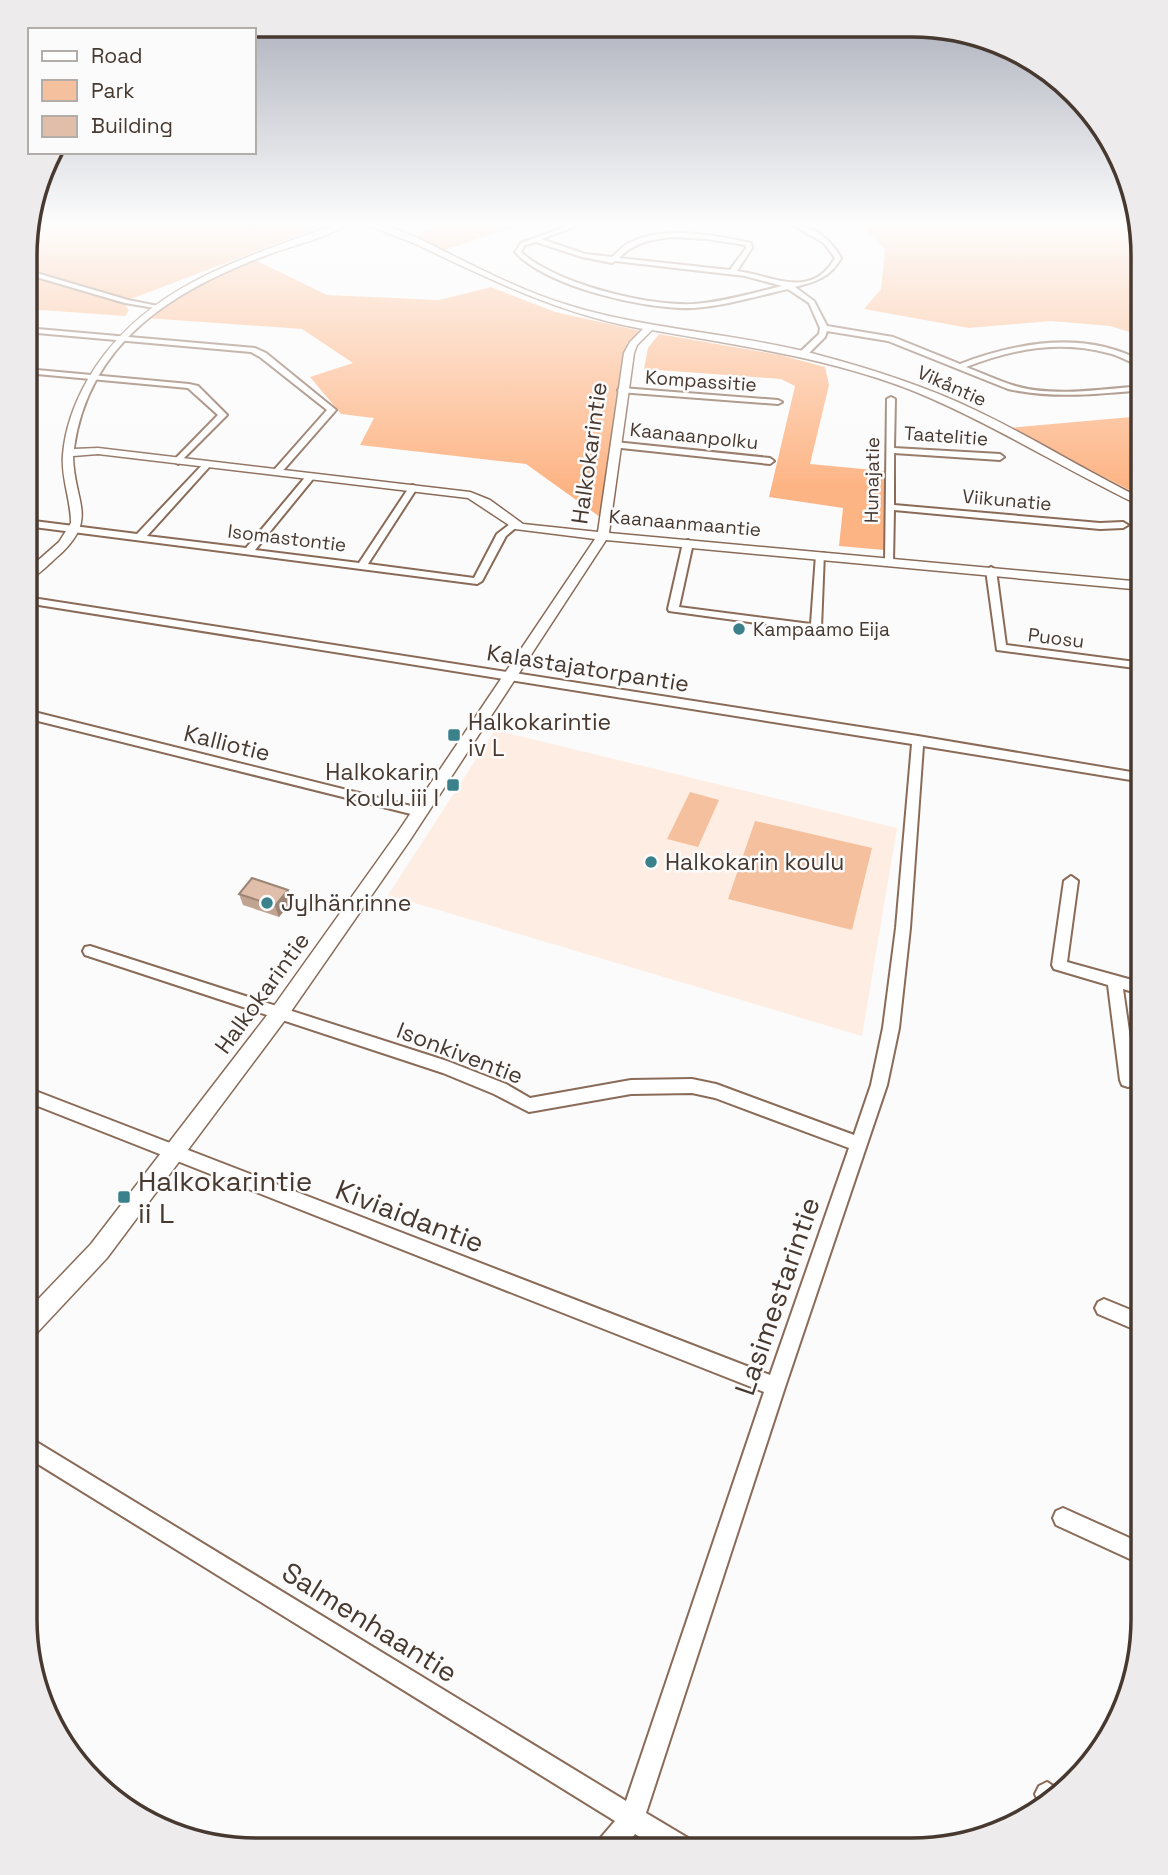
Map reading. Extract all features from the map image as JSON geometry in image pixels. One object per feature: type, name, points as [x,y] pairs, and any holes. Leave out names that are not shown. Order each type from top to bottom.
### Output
[{"type":"street","points":[[37,567],[69,539],[77,522],[68,453],[73,425],[92,377],[118,338],[147,312]]},
{"type":"street","name":"Vikåntie","points":[[585,312],[650,327],[803,354],[868,371],[953,404],[1131,497]]},
{"type":"street","points":[[803,354],[822,335],[824,328],[817,312]]},
{"type":"street","name":"Halkokarintie","points":[[37,1316],[99,1251],[176,1153],[278,1015],[419,812],[603,535],[622,390],[631,348],[650,327]]},
{"type":"street","points":[[824,328],[890,339],[1011,387],[1045,393],[1131,389]]},
{"type":"street","points":[[37,331],[258,352],[331,410],[276,472]]},
{"type":"street","points":[[961,366],[1009,350],[1075,346],[1110,351],[1131,360]]},
{"type":"street","points":[[37,372],[193,387],[222,413],[222,417],[178,461]]},
{"type":"street","name":"Kompassitie","points":[[622,390],[778,402]]},
{"type":"street","name":"Hunajatie","points":[[888,562],[891,399]]},
{"type":"street","name":"Kaanaanpolku","points":[[615,445],[770,461]]},
{"type":"street","name":"Taatelitie","points":[[890,450],[1000,457]]},
{"type":"street","points":[[68,453],[98,451],[475,496],[488,503],[513,526]]},
{"type":"street","points":[[140,537],[207,465]]},
{"type":"street","points":[[249,551],[310,477]]},
{"type":"street","points":[[362,566],[413,488]]},
{"type":"street","name":"Viikunatie","points":[[889,507],[1100,526],[1123,525]]},
{"type":"street","name":"Isomastontie","points":[[37,525],[477,581],[502,534],[513,526]]},
{"type":"street","name":"Kaanaanmaantie","points":[[513,526],[1131,585]]},
{"type":"street","points":[[688,543],[673,609],[816,628],[821,555]]},
{"type":"street","name":"Puosu","points":[[991,570],[1002,649],[1131,665]]},
{"type":"street","name":"Kalastajatorpantie","points":[[37,602],[1131,776]]},
{"type":"street","name":"Kalliotie","points":[[37,719],[419,812]]},
{"type":"street","name":"Lasimestarintie","points":[[617,1838],[632,1819],[775,1387],[879,1085],[891,1028],[903,928],[918,740]]},
{"type":"street","points":[[1071,881],[1059,965],[1131,986]]},
{"type":"street","name":"Isonkiventie","points":[[90,951],[278,1015],[447,1068],[500,1089],[529,1105],[631,1087],[692,1086],[716,1091],[859,1144]]},
{"type":"street","points":[[1115,981],[1128,1080]]},
{"type":"street","name":"Kiviaidantie","points":[[37,1099],[775,1387]]},
{"type":"street","points":[[1104,1308],[1131,1319]]},
{"type":"street","name":"Salmenhaantie","points":[[37,1453],[664,1838]]},
{"type":"street","points":[[1063,1518],[1131,1549]]},
{"type":"shaded area","points":[[76,312],[127,312],[125,316]]},
{"type":"shaded area","points":[[154,312],[557,312],[641,331],[627,343],[600,517],[526,464],[360,445],[374,418],[341,414],[310,377],[353,363],[302,329],[146,318]]},
{"type":"shaded area","points":[[883,312],[1131,312],[1131,332],[1110,326],[1051,321],[969,328]]},
{"type":"shaded area","points":[[659,334],[780,355],[825,367],[829,385],[810,464],[884,471],[884,550],[839,546],[843,508],[769,497],[795,386],[781,379],[644,369],[648,348]]},
{"type":"shaded area","points":[[1131,417],[1131,491],[1009,428]]},
{"type":"shaded area","name":"Halkokarin koulu","points":[[495,730],[897,828],[862,1036],[388,895]]},
{"type":"green space","points":[[690,792],[719,800],[698,847],[667,839]]},
{"type":"green space","points":[[755,821],[872,848],[852,930],[728,899]]},
{"type":"building","points":[[252,878],[288,890],[275,906],[239,894]]},
{"type":"place","name":"Kampaamo Eija","points":[[739,629]]},
{"type":"place","name":"Halkokarintie iv L","points":[[454,735]]},
{"type":"place","name":"Halkokarin koulu iii I","points":[[453,785]]},
{"type":"place","name":"Halkokarin koulu","points":[[651,862]]},
{"type":"place","name":"Jylhänrinne","points":[[267,903]]},
{"type":"place","name":"Halkokarintie ii L","points":[[124,1197]]}]
